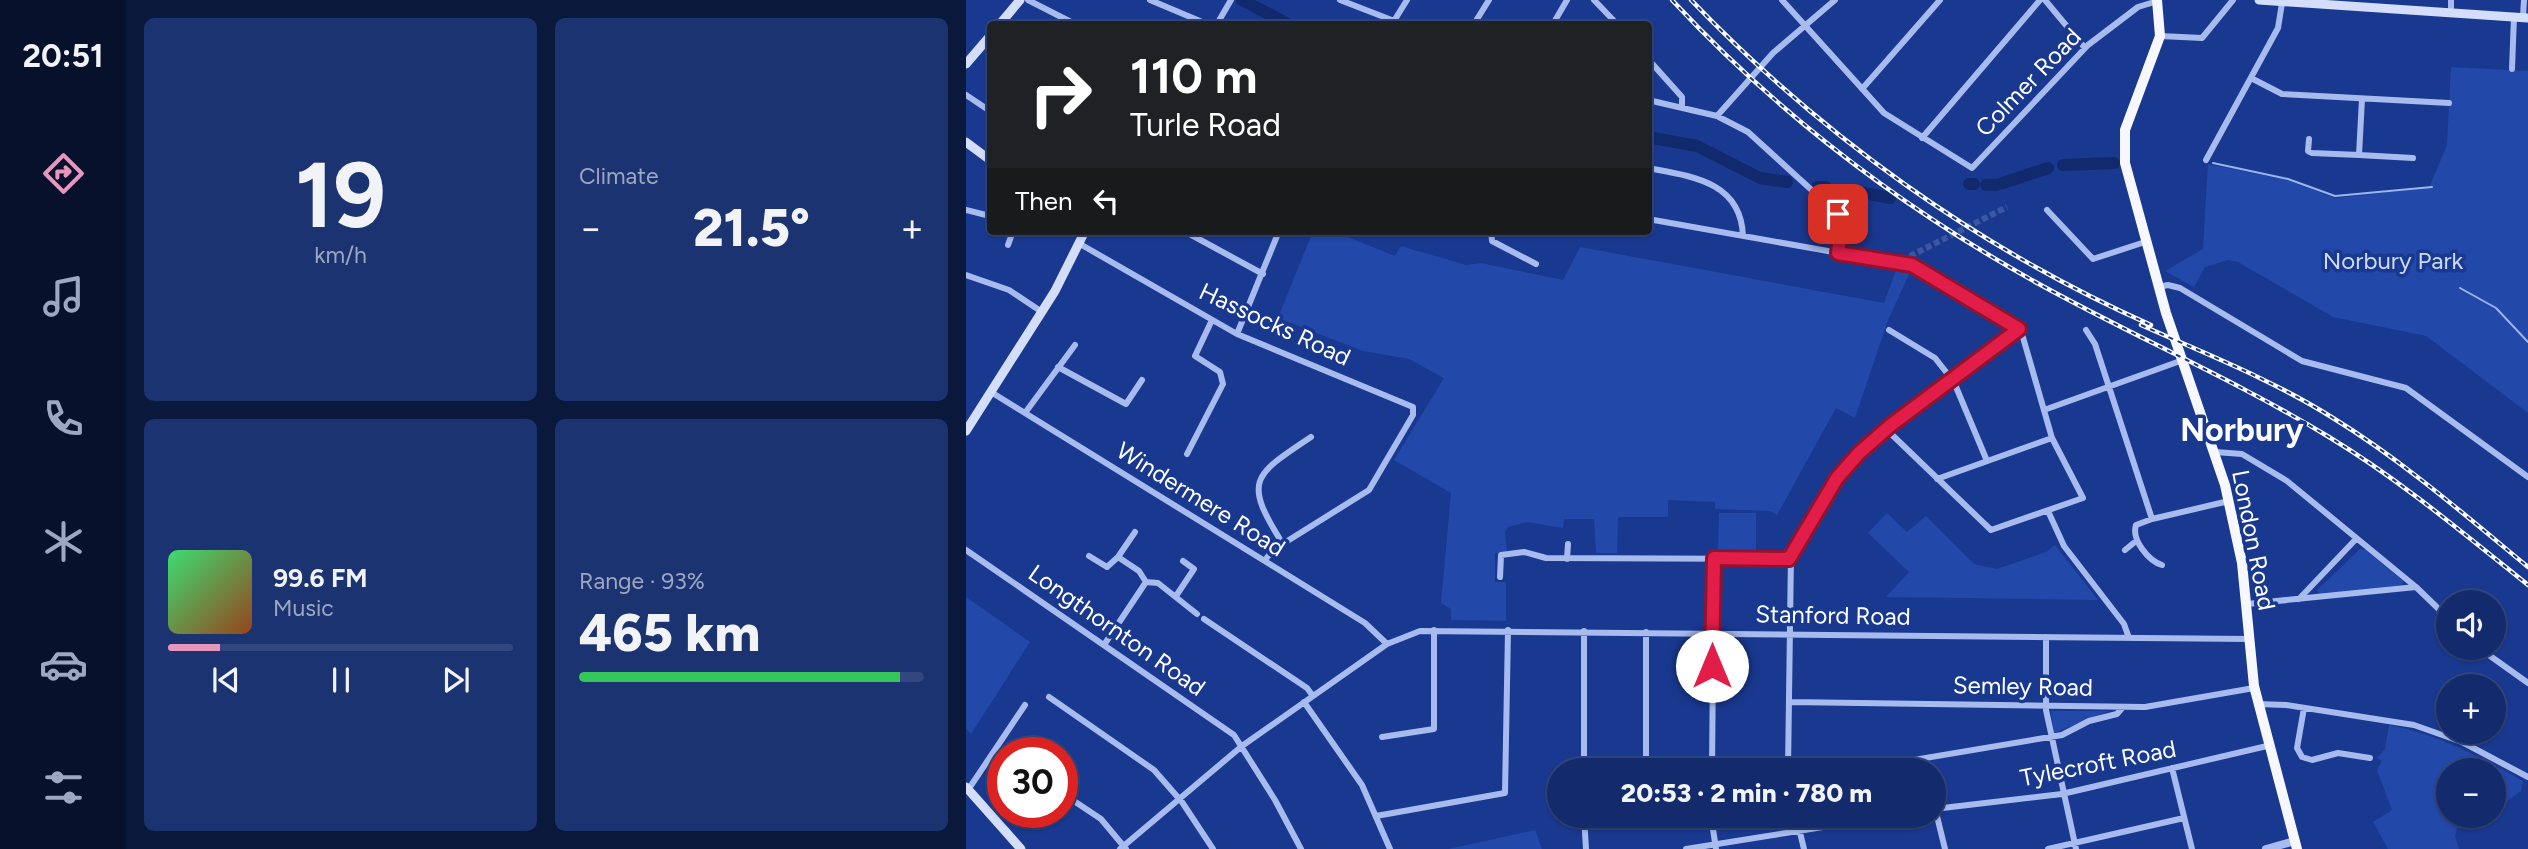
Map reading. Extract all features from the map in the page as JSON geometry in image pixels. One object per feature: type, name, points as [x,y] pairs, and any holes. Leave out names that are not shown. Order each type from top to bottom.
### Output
[{"type":"highway","points":[[2158,1],[2160,36]]},
{"type":"highway","name":"London Road","points":[[2160,36],[2125,130],[2125,163],[2158,287],[2215,452],[2229,501],[2247,604],[2254,688],[2267,746],[2296,845]]},
{"type":"main road","points":[[1002,21],[1020,0]]},
{"type":"main road","points":[[2259,0],[2522,17]]},
{"type":"main road","points":[[966,64],[987,40]]},
{"type":"main road","points":[[966,142],[987,158]]},
{"type":"main road","points":[[966,431],[1042,312],[1083,235]]},
{"type":"main road","points":[[967,788],[1018,848]]},
{"type":"street","points":[[1028,0],[1069,21]]},
{"type":"street","points":[[1150,0],[1200,21]]},
{"type":"street","points":[[1218,21],[1231,0]]},
{"type":"street","points":[[1340,0],[1394,21],[1407,0]]},
{"type":"street","points":[[1476,21],[1489,0]]},
{"type":"street","points":[[1555,21],[1567,0]]},
{"type":"street","points":[[1594,0],[1613,21]]},
{"type":"street","points":[[1782,0],[1888,116],[1922,138],[2042,0],[2085,48]]},
{"type":"street","points":[[1717,116],[1773,53],[1835,0]]},
{"type":"street","points":[[1862,89],[1940,0]]},
{"type":"street","points":[[2160,36],[2202,38],[2233,0]]},
{"type":"street","points":[[2451,0],[2451,12]]},
{"type":"street","points":[[2512,69],[2524,0]]},
{"type":"street","name":"Colmer Road","points":[[1922,138],[1974,167],[2085,48],[2138,7],[2158,1]]},
{"type":"street","points":[[2206,160],[2278,28],[2282,3]]},
{"type":"street","points":[[1652,64],[1682,97],[1682,107]]},
{"type":"street","points":[[2251,78],[2282,94],[2449,103]]},
{"type":"street","points":[[966,95],[987,109]]},
{"type":"street","points":[[2359,155],[2362,99]]},
{"type":"street","points":[[1652,101],[1717,116],[1754,136],[1838,214],[1841,228],[1838,253]]},
{"type":"street","points":[[2309,139],[2308,151],[2312,153],[2413,158]]},
{"type":"street","points":[[1652,169],[1702,178],[1715,185],[1739,216],[1743,236]]},
{"type":"street","points":[[2047,209],[2093,259],[2145,242]]},
{"type":"street","points":[[966,210],[987,215]]},
{"type":"street","points":[[1652,220],[1905,264],[1919,269],[2019,329],[2052,438],[2083,495],[2079,500],[1991,530],[1886,429]]},
{"type":"street","points":[[1009,245],[1012,235]]},
{"type":"street","points":[[1191,235],[1262,274]]},
{"type":"street","points":[[1237,334],[1277,235]]},
{"type":"street","points":[[1491,235],[1492,241],[1536,264]]},
{"type":"street","name":"Hassocks Road","points":[[1080,244],[1237,334],[1411,406],[1413,415],[1369,490],[1283,544]]},
{"type":"street","points":[[966,275],[1009,290],[1042,312]]},
{"type":"street","points":[[2158,287],[2168,285],[2180,288],[2302,361],[2406,388],[2528,477]]},
{"type":"street","points":[[1187,454],[1223,384],[1220,372],[1195,356],[1212,320]]},
{"type":"street","points":[[1788,758],[1789,559],[1840,473],[1886,429],[2019,329]]},
{"type":"street","points":[[1889,330],[1938,361],[1952,379],[1987,461]]},
{"type":"street","points":[[2086,330],[2095,344],[2152,519]]},
{"type":"street","points":[[1025,413],[1075,345]]},
{"type":"street","points":[[2044,410],[2183,360]]},
{"type":"street","points":[[1058,367],[1126,404]]},
{"type":"street","points":[[1121,413],[1142,380]]},
{"type":"street","name":"Windermere Road","points":[[991,392],[1369,625],[1387,644]]},
{"type":"street","points":[[1265,560],[1283,544],[1261,509],[1259,483],[1268,466],[1311,437]]},
{"type":"street","points":[[1937,479],[2052,438]]},
{"type":"street","points":[[2215,452],[2236,453],[2262,464],[2417,587],[2436,606]]},
{"type":"street","points":[[2162,565],[2156,563],[2136,541],[2136,525],[2229,501]]},
{"type":"street","points":[[2048,511],[2064,546],[2124,624],[2129,638]]},
{"type":"street","points":[[1089,556],[1107,567],[1118,557],[1135,532]]},
{"type":"street","points":[[2299,599],[2356,539]]},
{"type":"street","points":[[2124,550],[2136,541]]},
{"type":"street","points":[[1567,559],[1568,544]]},
{"type":"street","name":"Longthornton Road","points":[[966,550],[1234,735],[1301,849]]},
{"type":"street","points":[[1500,578],[1501,555],[1524,552],[1543,558],[1567,559],[1789,559]]},
{"type":"street","points":[[1118,557],[1139,571],[1146,582]]},
{"type":"street","points":[[1712,758],[1714,558]]},
{"type":"street","points":[[1176,596],[1194,569],[1183,561]]},
{"type":"street","points":[[1104,645],[1146,582]]},
{"type":"street","points":[[1146,582],[1158,583],[1197,614]]},
{"type":"street","points":[[2247,604],[2417,587]]},
{"type":"street","points":[[1205,619],[1307,688],[1313,696]]},
{"type":"street","points":[[1382,737],[1434,729],[1434,629]]},
{"type":"street","name":"Stanford Road","points":[[1123,848],[1242,746],[1304,702],[1387,644],[1405,635],[1434,629],[2249,639]]},
{"type":"street","points":[[1376,816],[1505,793],[1508,630]]},
{"type":"street","points":[[1584,631],[1584,758]]},
{"type":"street","points":[[1646,632],[1646,758]]},
{"type":"street","points":[[2046,637],[2046,705],[2050,738],[2075,846]]},
{"type":"street","points":[[2496,660],[2528,683]]},
{"type":"street","name":"Semley Road","points":[[1789,702],[2158,707],[2254,688]]},
{"type":"street","points":[[1049,697],[1151,767],[1179,799],[1213,849]]},
{"type":"street","points":[[1304,702],[1362,785],[1390,849]]},
{"type":"street","points":[[2258,704],[2395,720],[2430,729],[2462,742],[2528,777]]},
{"type":"street","points":[[1004,737],[1025,705]]},
{"type":"street","points":[[1928,758],[2050,738],[2117,714],[2123,707]]},
{"type":"street","points":[[2304,708],[2297,748],[2302,757],[2312,761],[2338,753],[2370,758]]},
{"type":"street","name":"Tylecroft Road","points":[[1946,808],[2062,794],[2267,746]]},
{"type":"street","points":[[967,788],[987,761]]},
{"type":"street","points":[[2172,768],[2192,849]]},
{"type":"street","points":[[1078,804],[1101,819],[1123,848]]},
{"type":"street","points":[[2048,849],[2075,846],[2185,818]]},
{"type":"street","points":[[1585,828],[1586,849]]},
{"type":"street","points":[[1714,828],[1716,847]]},
{"type":"street","points":[[1799,828],[1804,849]]},
{"type":"street","points":[[1686,849],[1716,847],[1818,828]]},
{"type":"street","points":[[1939,828],[1945,849]]},
{"type":"street","points":[[2266,849],[2296,845]]},
{"type":"green space","name":"Norbury Park","points":[[2451,67],[2528,71],[2528,413],[2426,336],[2333,317],[2238,262],[2228,260],[2205,267],[2194,287],[2165,271],[2203,249],[2208,164],[2287,180],[2335,198],[2429,188],[2447,145]]},
{"type":"green space","points":[[1311,235],[1343,235],[1395,256],[1401,246],[1466,265],[1481,263],[1563,280],[1580,247],[1884,303],[1896,270],[1910,272],[1888,320],[1855,418],[1836,408],[1777,515],[1770,511],[1715,509],[1715,502],[1668,500],[1668,517],[1618,517],[1617,553],[1596,553],[1594,519],[1564,519],[1563,528],[1527,522],[1508,527],[1505,532],[1507,552],[1495,553],[1495,582],[1506,582],[1506,621],[1451,620],[1451,609],[1441,603],[1451,493],[1394,460],[1444,378],[1409,359],[1363,351],[1278,318]]},
{"type":"green space","points":[[1719,513],[1756,513],[1756,550],[1718,550]]},
{"type":"green space","points":[[1887,513],[1907,532],[1926,516],[1974,564],[1997,569],[2046,552],[2055,545],[2098,600],[1886,597],[1909,572],[1868,533]]},
{"type":"green space","points":[[2360,549],[2366,550],[2403,581],[2402,585],[2322,595],[2317,590]]},
{"type":"green space","points":[[966,597],[1030,642],[971,734],[966,729]]},
{"type":"green space","points":[[2051,711],[2109,711],[2054,733]]},
{"type":"green space","points":[[2389,725],[2436,738],[2436,744],[2450,744],[2480,758],[2436,758],[2436,828],[2457,828],[2455,836],[2459,849],[2388,849],[2373,822],[2392,810],[2377,770],[2382,761],[2377,758],[2385,749]]},
{"type":"green space","points":[[2506,772],[2523,781],[2521,791],[2506,802]]},
{"type":"green space","points":[[1535,830],[1542,849],[1448,849]]},
{"type":"waterway","points":[[1242,0],[1282,21]]},
{"type":"waterway","points":[[1652,138],[1697,146],[1760,178],[1787,182]]},
{"type":"waterway","points":[[2063,165],[2114,163]]},
{"type":"waterway","points":[[2213,163],[2288,179],[2335,196],[2432,187]]},
{"type":"waterway","points":[[2003,183],[2048,168]]},
{"type":"waterway","points":[[1969,184],[1974,184]]},
{"type":"waterway","points":[[1986,185],[1997,185]]},
{"type":"waterway","points":[[1817,187],[1826,187]]},
{"type":"waterway","points":[[1854,191],[1890,198]]},
{"type":"waterway","points":[[2460,288],[2496,308],[2528,342]]},
{"type":"tunnel","points":[[1905,264],[1912,255],[2007,207]]},
{"type":"railway","points":[[1672,0],[1712,42],[1799,120],[1891,191],[1939,224],[2039,284],[2258,396],[2329,437],[2406,489],[2528,585]]},
{"type":"railway","points":[[1691,0],[1741,50],[1794,97],[1905,185],[2025,261],[2087,295],[2151,325]]},
{"type":"railway","points":[[2141,325],[2263,380],[2333,418],[2409,470],[2528,567]]},
{"type":"district","name":"Norbury","points":[[2242,430]]},
{"type":"route","points":[[1712,666],[1714,558],[1789,559],[1840,473],[1859,453],[1891,425],[2019,329],[1912,265],[1838,253],[1841,228],[1838,214]]}]
